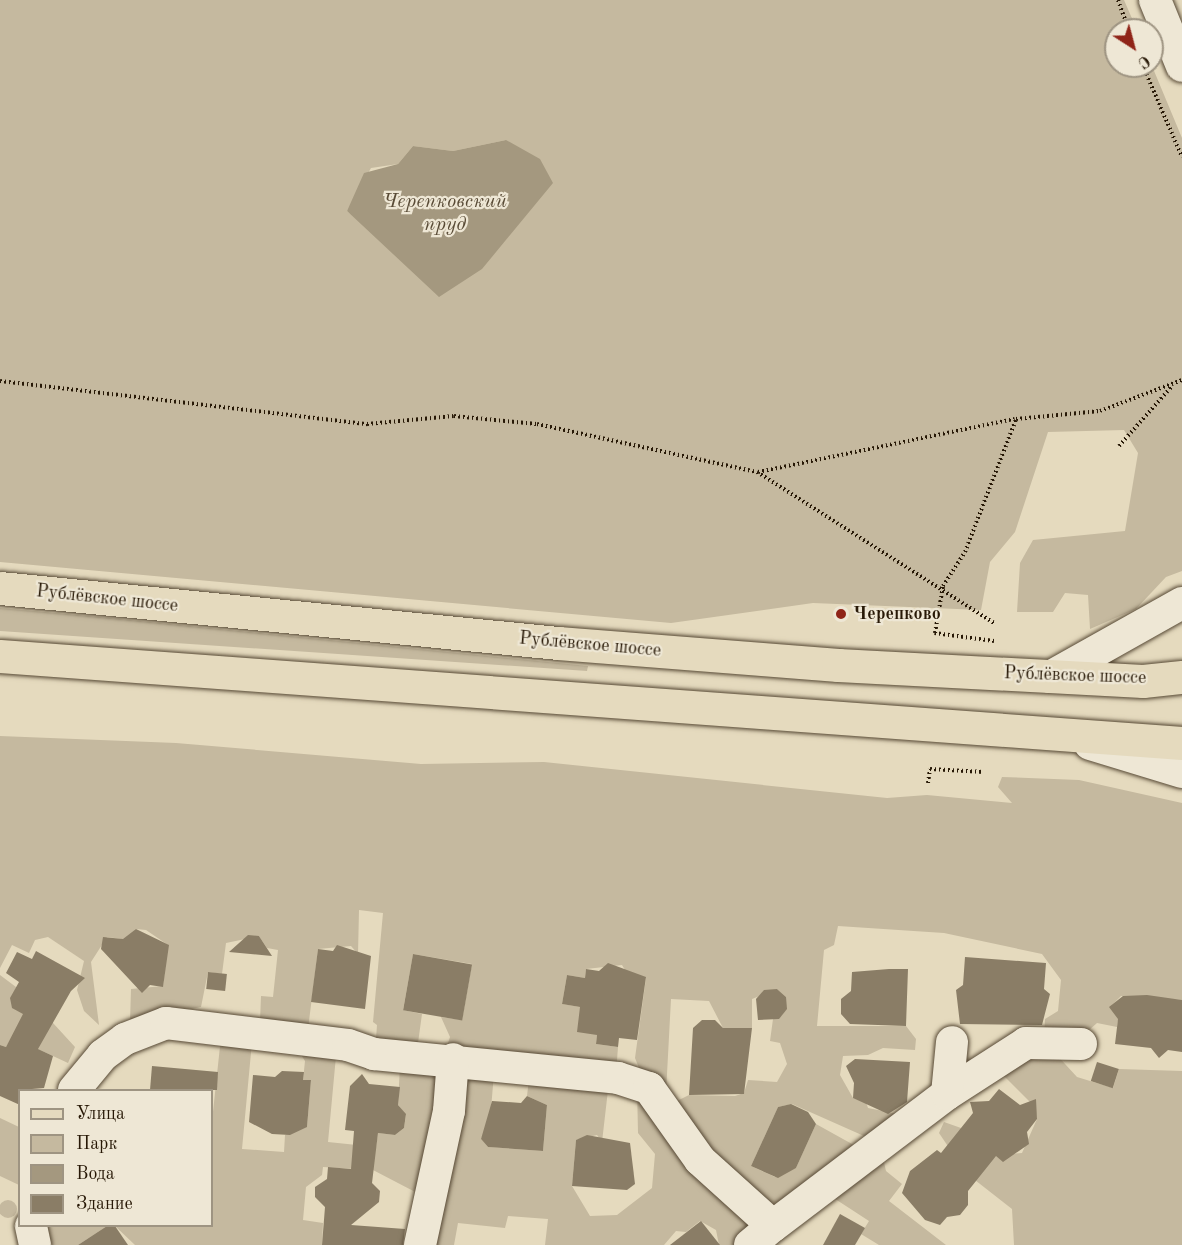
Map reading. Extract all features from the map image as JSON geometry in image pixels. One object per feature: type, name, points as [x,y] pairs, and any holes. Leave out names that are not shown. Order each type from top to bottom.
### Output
[{"type":"main road","name":"Рублёвское шоссе","points":[[0,588],[558,643],[1050,676],[1143,681],[1182,677]]},
{"type":"main road","points":[[0,656],[1177,742]]},
{"type":"main road","points":[[1143,681],[1182,687]]},
{"type":"street","points":[[1155,0],[1182,66]]},
{"type":"street","points":[[1050,676],[1182,603]]},
{"type":"street","points":[[1046,732],[1182,772]]},
{"type":"street","points":[[75,1089],[83,1075],[125,1039],[166,1023],[348,1046],[374,1054],[572,1071],[649,1088],[700,1160],[762,1235],[947,1094],[1026,1043],[1081,1044]]},
{"type":"street","points":[[947,1094],[952,1042]]},
{"type":"street","points":[[420,1245],[449,1111],[453,1059]]},
{"type":"street","points":[[32,1227],[35,1245]]},
{"type":"path","points":[[1118,0],[1125,18]]},
{"type":"path","points":[[1148,78],[1182,157]]},
{"type":"path","points":[[757,472],[1016,419],[1100,411],[1172,386],[1182,380]]},
{"type":"path","points":[[0,381],[367,424],[454,416],[537,424],[757,472],[943,586],[994,623]]},
{"type":"path","points":[[1119,446],[1172,386]]},
{"type":"path","points":[[993,641],[935,633],[943,586],[965,552],[1016,419]]},
{"type":"path","points":[[928,783],[930,769],[984,772]]},
{"type":"green space","points":[[0,0],[1124,0],[1132,18],[1104,18],[1104,78],[1157,78],[1182,138],[1182,571],[1166,577],[1136,609],[1090,629],[1088,595],[1065,593],[1053,612],[1017,612],[1020,563],[1033,540],[1125,531],[1138,453],[1124,430],[1048,432],[1015,532],[990,562],[981,610],[813,603],[671,623],[0,562]],"holes":[[[506,140],[367,227],[347,211],[371,168],[398,164],[413,146],[453,151]]]},
{"type":"green space","points":[[0,608],[588,666],[587,671],[0,631]]},
{"type":"green space","points":[[0,736],[176,743],[421,764],[544,762],[887,798],[927,795],[1012,803],[998,787],[1002,777],[1079,780],[1182,803],[1182,1000],[1121,996],[1112,1005],[1119,1014],[1117,1027],[1097,1023],[1080,1038],[1044,1038],[1045,1019],[1058,1011],[1061,980],[1042,954],[944,933],[838,926],[834,945],[824,950],[817,1026],[906,1026],[916,1039],[915,1050],[883,1048],[868,1055],[843,1056],[840,1075],[853,1098],[865,1099],[868,1108],[898,1114],[873,1140],[792,1104],[778,1107],[751,1166],[775,1177],[779,1171],[796,1168],[816,1124],[861,1149],[781,1203],[769,1202],[740,1188],[673,1103],[689,1095],[735,1096],[744,1093],[748,1080],[777,1082],[787,1064],[780,1043],[770,1041],[773,1019],[786,997],[777,989],[752,999],[752,1028],[723,1028],[709,1001],[671,999],[666,1093],[643,1078],[635,1058],[646,978],[628,975],[622,965],[586,969],[585,978],[567,975],[562,1004],[580,1007],[597,1035],[596,1044],[618,1047],[616,1073],[447,1046],[450,1037],[441,1017],[462,1020],[472,964],[413,954],[403,1010],[422,1014],[418,1043],[376,1039],[377,1025],[373,1022],[383,913],[359,910],[358,954],[351,946],[318,949],[308,1029],[260,1022],[261,996],[273,997],[278,950],[267,948],[259,936],[226,943],[222,974],[208,972],[201,1007],[130,1022],[131,989],[163,986],[168,945],[146,930],[136,929],[129,940],[107,937],[91,962],[99,1025],[84,1011],[77,990],[84,961],[48,937],[35,940],[29,953],[12,945],[0,968]]},
{"type":"green space","points":[[0,975],[16,987],[12,1008],[29,1009],[53,1023],[75,1047],[68,1063],[12,1037],[6,1047],[0,1045]]},
{"type":"green space","points":[[221,1037],[252,1042],[242,1149],[284,1152],[285,1135],[296,1126],[307,1127],[311,1080],[303,1080],[305,1061],[298,1050],[336,1056],[328,1142],[376,1147],[378,1133],[395,1135],[404,1128],[406,1115],[398,1105],[400,1065],[438,1075],[445,1095],[421,1195],[373,1170],[323,1167],[322,1175],[306,1187],[303,1220],[323,1223],[322,1245],[135,1245],[116,1227],[213,1227],[213,1112]]},
{"type":"green space","points":[[1019,1052],[1054,1052],[1077,1077],[1113,1088],[1119,1069],[1182,1071],[1182,1245],[1014,1245],[1012,1209],[966,1173],[939,1133],[944,1122],[961,1128],[1003,1161],[1009,1154],[1022,1153],[1037,1119],[1035,1107],[998,1070]]},
{"type":"green space","points":[[530,1071],[608,1090],[602,1142],[597,1135],[576,1140],[572,1186],[590,1216],[617,1215],[652,1188],[655,1154],[638,1133],[637,1087],[752,1218],[744,1245],[719,1245],[716,1230],[700,1221],[686,1232],[676,1231],[664,1245],[545,1245],[548,1219],[508,1216],[505,1228],[458,1223],[454,1245],[425,1245],[464,1079],[494,1073],[490,1121],[481,1139],[488,1147],[543,1151],[547,1105],[527,1096]]},
{"type":"green space","points":[[0,1118],[18,1127],[18,1185],[0,1176]]},
{"type":"green space","points":[[882,1154],[886,1171],[902,1184],[889,1201],[946,1245],[879,1245],[861,1234],[869,1221],[826,1193]]},
{"type":"green space","points":[[8,1200],[14,1203],[17,1209],[14,1215],[8,1218],[2,1215],[-1,1209],[2,1203]]},
{"type":"green space","points":[[47,1227],[105,1227],[78,1245],[50,1245]]},
{"type":"water","name":"Черепковский пруд","points":[[506,140],[540,159],[553,183],[482,269],[439,297],[347,211],[364,173],[398,164],[413,146],[453,151]]},
{"type":"building","points":[[136,929],[169,945],[163,987],[150,985],[142,993],[101,949],[103,937],[123,939]]},
{"type":"building","points":[[248,935],[259,936],[272,956],[229,952]]},
{"type":"building","points":[[337,945],[371,956],[365,1009],[311,1002],[318,949],[333,951]]},
{"type":"building","points":[[36,951],[85,978],[71,991],[38,1049],[53,1056],[44,1088],[18,1089],[18,1104],[0,1096],[0,1045],[6,1047],[23,1014],[12,1008],[10,998],[19,982],[6,973],[17,952],[32,959]]},
{"type":"building","points":[[413,954],[472,964],[462,1021],[403,1010]]},
{"type":"building","points":[[965,957],[1046,963],[1044,989],[1050,994],[1042,1025],[960,1024],[956,990],[963,985]]},
{"type":"building","points":[[608,963],[646,977],[637,1040],[619,1038],[618,1047],[596,1044],[597,1035],[577,1032],[580,1007],[562,1004],[567,975],[585,978],[586,969],[599,971]]},
{"type":"building","points":[[908,969],[906,1026],[850,1024],[841,1014],[841,999],[851,991],[852,972]]},
{"type":"building","points":[[208,972],[227,974],[225,991],[206,989]]},
{"type":"building","points":[[777,989],[786,997],[787,1009],[779,1019],[758,1020],[756,999],[764,990]]},
{"type":"building","points":[[1147,995],[1182,1000],[1182,1052],[1168,1050],[1159,1058],[1151,1048],[1115,1044],[1118,1019],[1109,1007],[1123,996]]},
{"type":"building","points":[[702,1020],[715,1020],[723,1028],[752,1028],[744,1094],[689,1095],[693,1028]]},
{"type":"building","points":[[855,1059],[910,1062],[907,1102],[888,1114],[853,1098],[854,1083],[846,1066]]},
{"type":"building","points":[[1097,1062],[1119,1069],[1113,1088],[1091,1081]]},
{"type":"building","points":[[152,1066],[218,1072],[217,1090],[150,1089]]},
{"type":"building","points":[[282,1071],[304,1072],[303,1080],[311,1080],[307,1127],[290,1135],[272,1134],[249,1122],[253,1075],[275,1077]]},
{"type":"building","points":[[362,1074],[369,1084],[400,1087],[398,1105],[406,1114],[404,1128],[395,1135],[378,1133],[372,1183],[380,1191],[379,1202],[351,1225],[405,1229],[403,1245],[322,1245],[325,1207],[315,1197],[315,1187],[327,1179],[328,1167],[351,1169],[354,1131],[345,1130],[350,1086]]},
{"type":"building","points":[[999,1089],[1020,1105],[1036,1099],[1037,1119],[1027,1132],[1029,1144],[1003,1162],[996,1156],[968,1191],[968,1205],[960,1215],[947,1217],[940,1225],[925,1220],[902,1193],[910,1171],[937,1150],[941,1153],[973,1113],[970,1102],[989,1101]]},
{"type":"building","points":[[527,1096],[547,1105],[543,1151],[488,1147],[481,1139],[492,1101],[521,1103]]},
{"type":"building","points":[[791,1104],[808,1112],[816,1124],[796,1168],[778,1178],[751,1166],[778,1107]]},
{"type":"building","points":[[587,1135],[630,1143],[635,1184],[627,1190],[572,1186],[576,1140]]},
{"type":"building","points":[[840,1214],[865,1228],[855,1245],[823,1245]]},
{"type":"building","points":[[701,1221],[720,1245],[670,1245]]},
{"type":"building","points":[[105,1227],[116,1227],[128,1245],[78,1245]]},
{"type":"place","name":"Черепково","points":[[841,614]]}]
